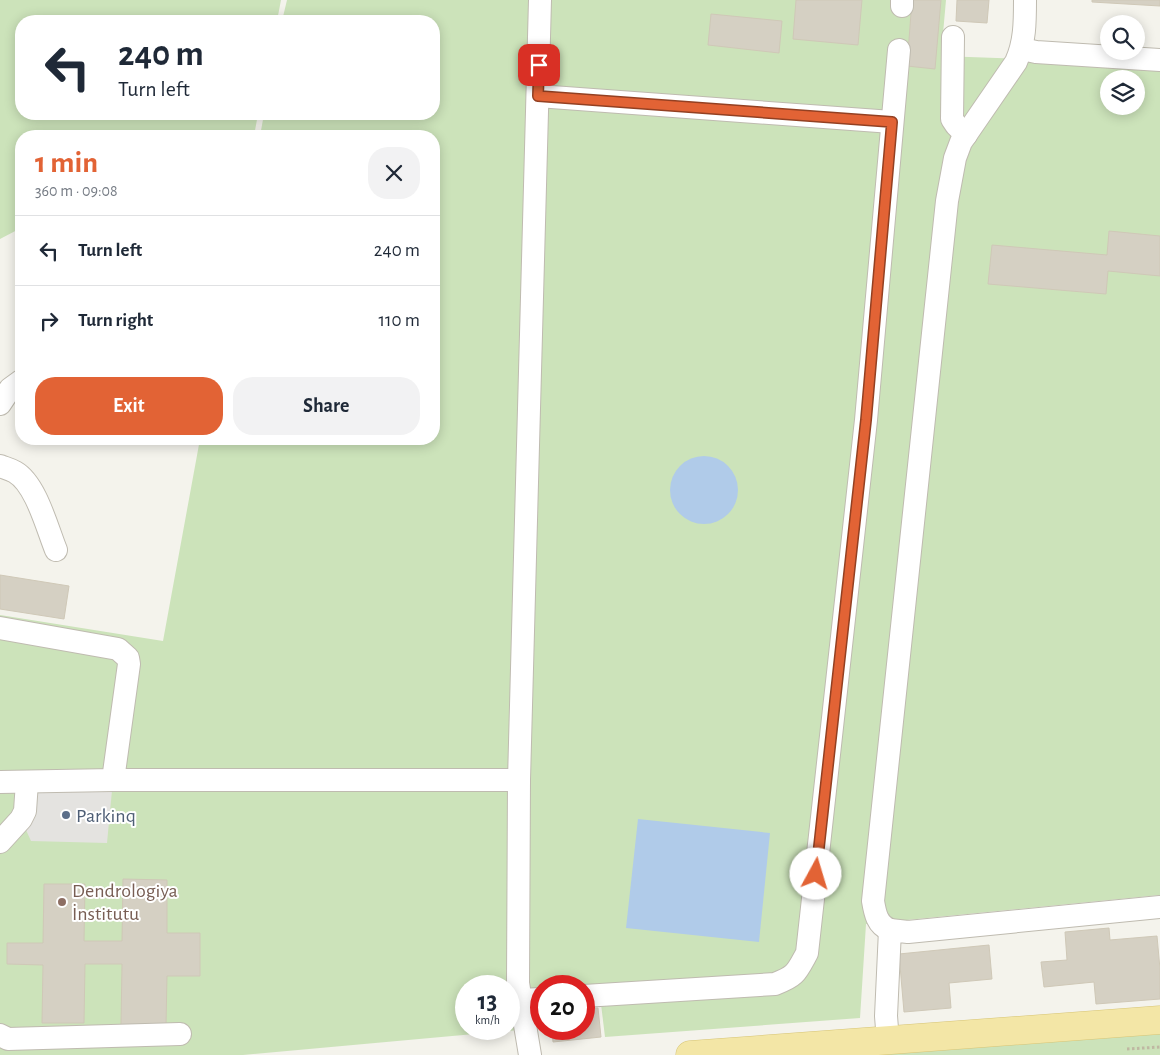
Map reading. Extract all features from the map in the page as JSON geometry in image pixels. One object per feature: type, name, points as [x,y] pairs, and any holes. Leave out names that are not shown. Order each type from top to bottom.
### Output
[{"type":"main road","points":[[690,1055],[1160,1020]]},
{"type":"lane","points":[[530,997],[517,952],[519,780],[540,0]]},
{"type":"lane","points":[[1025,0],[1022,49],[1016,62],[966,135],[955,158],[947,201],[873,901],[878,921],[882,927],[908,932],[1160,906]]},
{"type":"lane","points":[[953,38],[952,119],[966,135]]},
{"type":"lane","points":[[1022,49],[1036,52],[1160,60]]},
{"type":"lane","points":[[595,995],[775,984],[790,978],[798,970],[807,953],[866,420],[899,50]]},
{"type":"lane","points":[[538,96],[892,122]]},
{"type":"lane","points":[[0,404],[10,389],[15,385]]},
{"type":"lane","points":[[0,466],[16,472],[27,482],[56,550]]},
{"type":"lane","points":[[0,628],[118,649],[128,658],[113,780]]},
{"type":"lane","points":[[0,782],[113,780],[519,780]]},
{"type":"lane","points":[[0,842],[21,819],[25,811],[27,782]]},
{"type":"lane","points":[[888,1041],[886,1016],[890,930]]},
{"type":"lane","points":[[0,1035],[8,1039],[180,1034]]},
{"type":"lane","points":[[530,1040],[530,1055]]},
{"type":"green space","points":[[0,0],[281,0],[278,15],[15,15],[15,120],[257,120],[255,130],[15,130],[15,231],[0,239]]},
{"type":"green space","points":[[287,0],[946,0],[941,56],[1160,64],[1160,895],[866,924],[860,1018],[605,1037],[601,1004],[595,998],[595,975],[530,975],[530,1029],[520,1030],[520,975],[455,975],[455,1036],[243,1055],[0,1055],[0,615],[163,641],[199,445],[440,445],[440,130],[261,130],[263,120],[440,120],[440,15],[283,15]]},
{"type":"green space","points":[[1160,1032],[1160,1055],[823,1055]]},
{"type":"shaded area","name":"Parkinq","points":[[113,780],[107,843],[31,841],[21,819],[27,782]]},
{"type":"water","points":[[711,456],[723,462],[732,471],[738,483],[736,503],[728,514],[711,524],[697,524],[680,514],[672,503],[670,483],[680,466],[691,458]]},
{"type":"water","points":[[638,819],[770,833],[759,942],[626,928]]},
{"type":"building","points":[[796,0],[862,0],[858,45],[793,39]]},
{"type":"building","points":[[912,0],[941,0],[935,69],[907,66]]},
{"type":"building","points":[[957,0],[989,0],[987,23],[956,21]]},
{"type":"building","points":[[1092,0],[1160,0],[1160,6],[1092,2]]},
{"type":"building","points":[[711,14],[782,21],[779,53],[708,45]]},
{"type":"building","points":[[1109,231],[1160,236],[1160,276],[1108,271],[1106,294],[988,284],[992,245],[1107,255]]},
{"type":"building","points":[[0,575],[69,586],[64,619],[0,609]]},
{"type":"building","points":[[123,879],[167,880],[167,933],[200,933],[200,976],[167,976],[166,1025],[121,1025],[122,964],[85,964],[84,1023],[42,1023],[43,965],[7,964],[7,943],[43,943],[44,884],[85,884],[84,941],[122,941]]},
{"type":"building","points":[[1109,928],[1110,940],[1157,936],[1160,999],[1096,1004],[1094,982],[1044,987],[1041,962],[1067,960],[1065,932]]},
{"type":"building","points":[[989,945],[992,979],[949,983],[951,1008],[904,1012],[899,954]]},
{"type":"building","points":[[595,1008],[598,1008],[601,1037],[595,1038]]},
{"type":"building","points":[[553,1040],[572,1040],[553,1042]]},
{"type":"place","name":"Parkinq","points":[[66,815]]},
{"type":"place","name":"Dendrologiya İnstitutu","points":[[62,902]]},
{"type":"route","points":[[539,65],[538,96],[892,122],[866,420],[816,874]]}]
